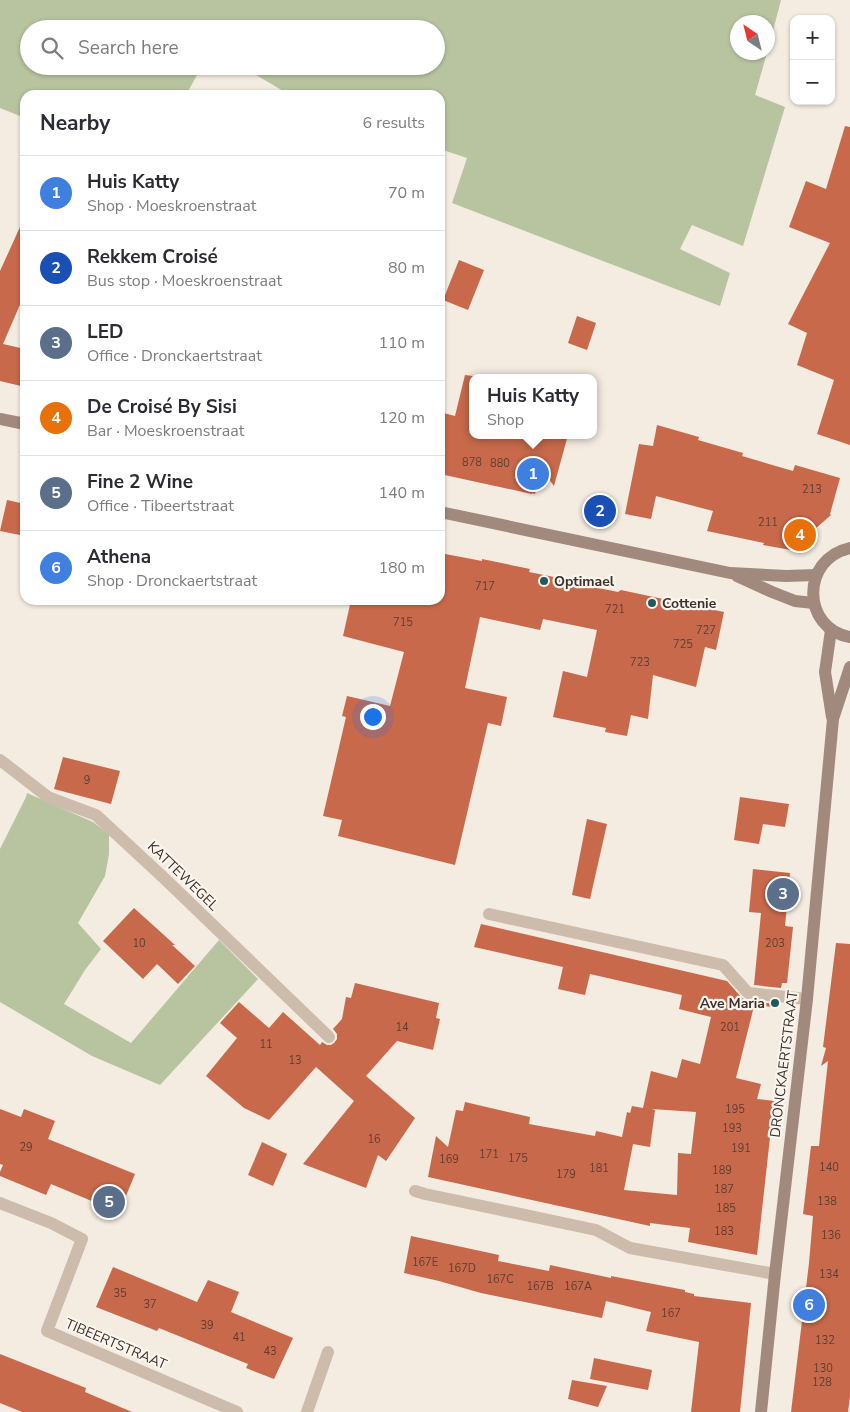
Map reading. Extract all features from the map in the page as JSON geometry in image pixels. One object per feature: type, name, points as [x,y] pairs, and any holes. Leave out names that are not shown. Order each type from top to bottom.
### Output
[{"type":"main road","points":[[0,419],[20,423]]},
{"type":"main road","points":[[445,513],[730,573],[786,576],[816,575]]},
{"type":"main road","points":[[850,548],[841,550],[828,558],[819,568],[813,589],[814,603],[820,618],[831,630],[850,638]]},
{"type":"main road","points":[[730,573],[772,592],[795,600],[814,603]]},
{"type":"main road","name":"DRONCKAERTSTRAAT","points":[[831,630],[824,672],[833,719]]},
{"type":"main road","name":"DRONCKAERTSTRAAT","points":[[761,1412],[807,999],[833,719],[850,667]]},
{"type":"street","name":"KATTEWEGEL","points":[[0,760],[48,797],[96,815],[165,878],[328,1037]]},
{"type":"street","points":[[489,914],[723,965],[748,993],[807,999]]},
{"type":"street","points":[[415,1191],[596,1230],[630,1248],[775,1274]]},
{"type":"street","name":"TIBEERTSTRAAT","points":[[0,1203],[51,1223],[82,1239],[47,1331],[236,1412]]},
{"type":"street","points":[[306,1412],[328,1352]]},
{"type":"green space","points":[[0,0],[781,0],[775,23],[775,15],[730,15],[730,60],[765,60],[755,95],[785,107],[743,246],[692,225],[680,249],[730,273],[720,306],[452,203],[467,158],[445,151],[445,90],[282,90],[256,75],[445,75],[445,20],[20,20],[20,75],[197,75],[189,90],[20,90],[20,116],[0,108]]},
{"type":"green space","points":[[27,793],[93,822],[109,834],[109,854],[105,876],[78,923],[101,949],[85,970],[64,1004],[131,1043],[219,940],[258,979],[160,1085],[92,1056],[0,1002],[0,849]]},
{"type":"building","points":[[845,126],[850,127],[850,445],[817,434],[834,380],[797,365],[807,333],[788,324],[830,243],[789,227],[806,181],[826,189]]},
{"type":"building","points":[[20,227],[20,305],[3,344],[20,348],[20,386],[0,381],[0,271]]},
{"type":"building","points":[[459,260],[484,270],[468,310],[445,301],[445,295]]},
{"type":"building","points":[[577,316],[596,323],[587,350],[568,343]]},
{"type":"building","points":[[465,375],[469,376],[469,439],[567,439],[554,486],[541,468],[535,494],[445,475],[445,413],[455,416]]},
{"type":"building","points":[[657,425],[699,437],[698,440],[743,453],[742,456],[793,471],[795,465],[840,478],[831,515],[791,550],[707,531],[713,511],[656,496],[651,519],[625,514],[639,444],[653,446]]},
{"type":"building","points":[[7,500],[20,503],[20,535],[0,531]]},
{"type":"building","points":[[445,554],[482,561],[482,559],[530,569],[529,572],[579,582],[579,584],[618,592],[621,590],[724,612],[716,650],[705,647],[696,687],[653,675],[648,719],[631,715],[627,736],[605,732],[606,728],[553,717],[563,671],[587,677],[597,630],[543,619],[540,630],[480,617],[465,688],[507,697],[501,726],[488,723],[455,865],[338,836],[342,820],[323,816],[346,717],[342,716],[347,696],[390,706],[404,652],[343,636],[350,605],[445,605]]},
{"type":"building","points":[[63,757],[120,771],[111,804],[54,789]]},
{"type":"building","points":[[740,797],[789,804],[785,827],[763,824],[759,844],[734,840]]},
{"type":"building","points":[[587,819],[607,824],[590,899],[572,895]]},
{"type":"building","points":[[753,869],[790,873],[785,926],[793,927],[787,983],[782,983],[781,988],[754,985],[761,913],[749,912]]},
{"type":"building","points":[[134,908],[195,966],[178,984],[157,964],[143,979],[103,941]]},
{"type":"building","points":[[481,924],[727,981],[747,1001],[778,1004],[778,1007],[754,1006],[736,1078],[761,1084],[757,1099],[774,1101],[757,1255],[688,1242],[690,1228],[650,1223],[650,1226],[428,1177],[436,1136],[448,1147],[456,1110],[463,1111],[465,1102],[530,1117],[529,1124],[595,1136],[596,1131],[622,1137],[627,1112],[630,1113],[632,1106],[643,1108],[651,1071],[677,1078],[682,1059],[700,1064],[711,1017],[679,1009],[682,995],[590,974],[585,995],[558,989],[563,967],[474,947]],"holes":[[[652,1109],[696,1112],[691,1154],[678,1153],[677,1195],[624,1190],[633,1144],[650,1147],[655,1110]]]},
{"type":"building","points":[[836,943],[850,944],[850,1396],[848,1412],[791,1412],[813,1216],[803,1214],[811,1146],[819,1146],[828,1061],[821,1066],[826,1048],[823,1047]]},
{"type":"building","points":[[355,983],[439,1003],[436,1018],[440,1019],[433,1050],[397,1041],[366,1076],[415,1118],[386,1161],[378,1155],[366,1188],[303,1164],[354,1101],[316,1067],[269,1120],[244,1108],[206,1076],[237,1038],[220,1023],[239,1002],[269,1028],[283,1012],[320,1045],[322,1042],[331,1045],[337,1039],[337,1034],[333,1029],[342,1019],[346,997],[351,998]]},
{"type":"building","points":[[0,1109],[21,1117],[24,1109],[55,1121],[48,1139],[135,1174],[118,1212],[51,1184],[46,1195],[0,1176],[3,1165],[0,1164]]},
{"type":"building","points":[[262,1142],[287,1154],[273,1186],[248,1175]]},
{"type":"building","points":[[411,1236],[499,1255],[498,1261],[549,1271],[550,1265],[611,1278],[611,1276],[685,1290],[685,1292],[694,1294],[694,1296],[751,1303],[740,1412],[691,1412],[699,1342],[646,1331],[651,1312],[606,1301],[602,1318],[481,1293],[404,1273]]},
{"type":"building","points":[[113,1267],[197,1302],[208,1280],[239,1292],[231,1312],[293,1338],[274,1379],[246,1368],[248,1364],[159,1328],[157,1331],[96,1307]]},
{"type":"building","points":[[0,1354],[86,1388],[85,1392],[132,1412],[22,1412],[0,1403]]},
{"type":"building","points":[[594,1358],[652,1370],[648,1390],[590,1379]]},
{"type":"building","points":[[572,1380],[607,1386],[598,1407],[568,1399]]},
{"type":"place","name":"Huis Katty","points":[[533,474]]},
{"type":"place","name":"Rekkem Croisé","points":[[600,511]]},
{"type":"place","name":"De Croisé By Sisi","points":[[800,535]]},
{"type":"place","name":"Optimael","points":[[544,581]]},
{"type":"place","name":"Cottenie","points":[[652,603]]},
{"type":"place","name":"LED","points":[[783,894]]},
{"type":"place","name":"Ave Maria","points":[[775,1003]]},
{"type":"place","name":"Fine 2 Wine","points":[[109,1202]]},
{"type":"place","name":"Athena","points":[[809,1305]]}]
